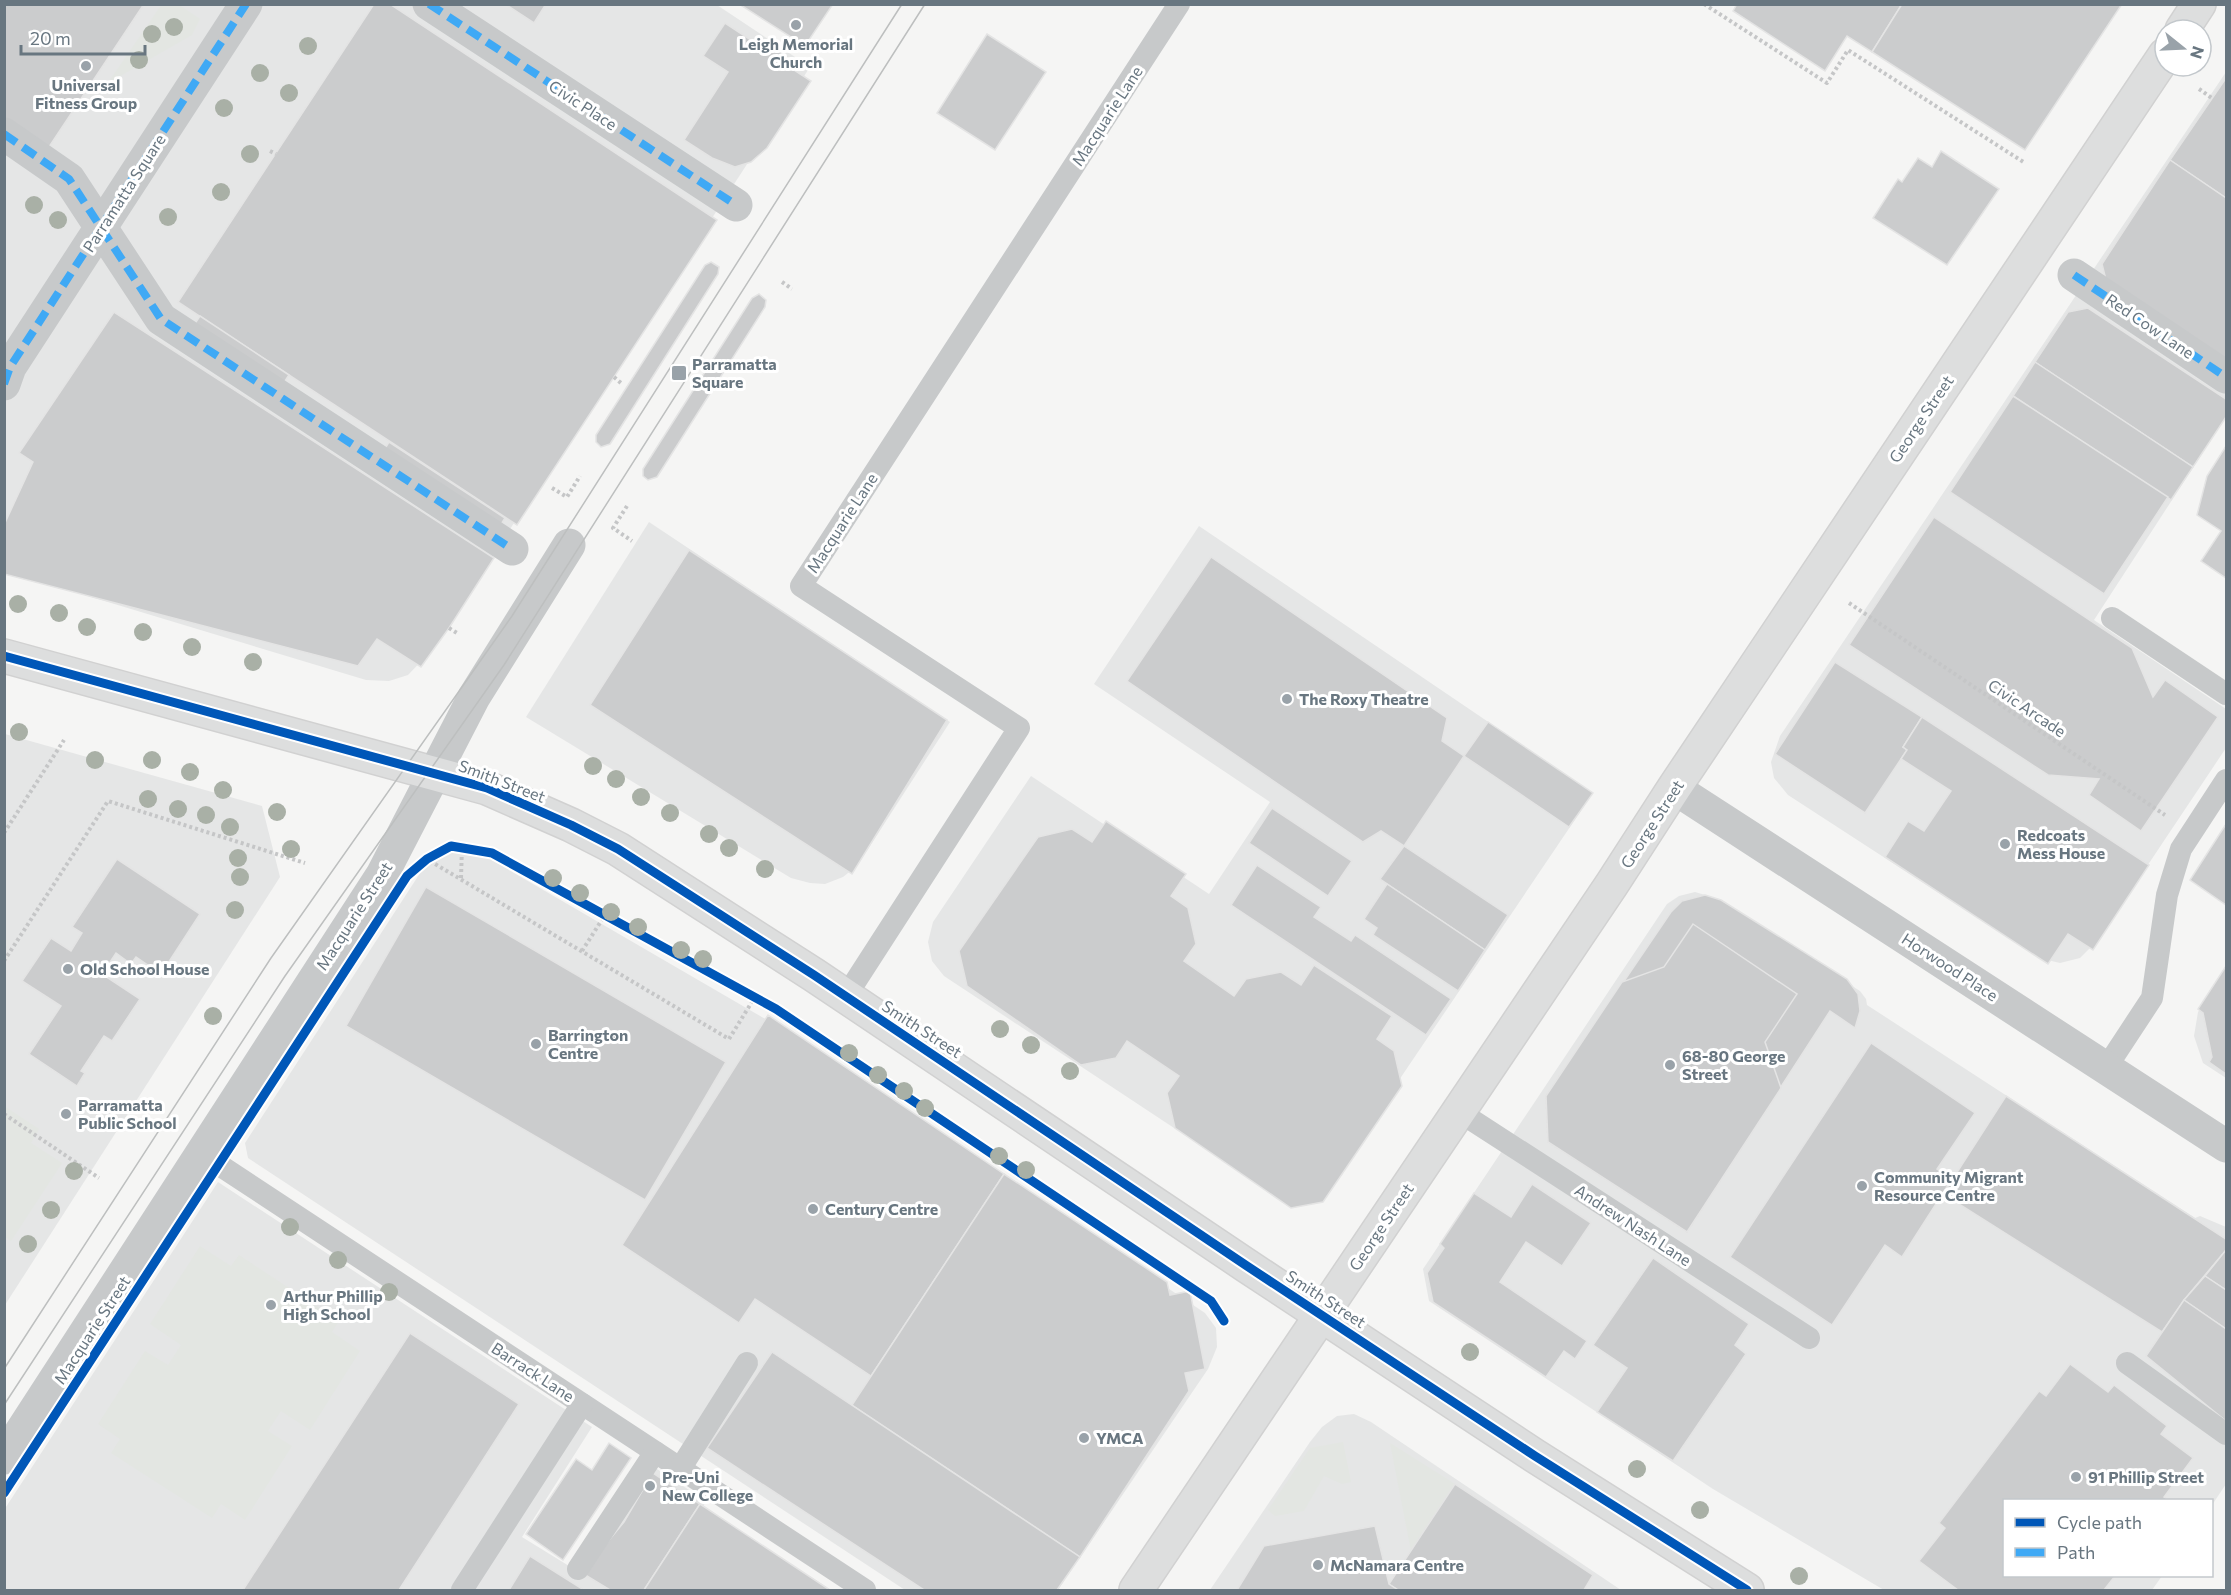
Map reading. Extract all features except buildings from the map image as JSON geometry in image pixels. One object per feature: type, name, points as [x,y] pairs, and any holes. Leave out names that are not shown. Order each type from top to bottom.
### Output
[{"type":"street","name":"Parramatta Square","points":[[4,384],[10,367],[246,4]]},
{"type":"street","name":"Civic Place","points":[[429,4],[736,205]]},
{"type":"street","points":[[2190,18],[2199,4]]},
{"type":"street","name":"George Street","points":[[1136,1590],[1606,894],[1674,788],[2153,73]]},
{"type":"street","points":[[4,134],[69,178],[161,319],[513,549]]},
{"type":"street","name":"Red Cow Lane","points":[[2074,275],[2226,377]]},
{"type":"street","name":"Macquarie Street","points":[[4,1458],[382,875],[474,697],[569,545]]},
{"type":"street","name":"Smith Street","points":[[4,656],[487,788],[618,849],[846,996],[1535,1456],[1747,1590]]},
{"type":"street","name":"Horwood Place","points":[[1674,788],[2226,1146]]},
{"type":"lane","name":"Macquarie Lane","points":[[846,996],[1019,728],[801,586],[1179,4]]},
{"type":"lane","points":[[2112,618],[2226,694]]},
{"type":"lane","points":[[2106,1068],[2152,998],[2167,895],[2181,849],[2226,780]]},
{"type":"lane","name":"Andrew Nash Lane","points":[[1458,1111],[1809,1338]]},
{"type":"lane","name":"Barrack Lane","points":[[201,1153],[865,1590]]},
{"type":"lane","points":[[680,1469],[747,1363]]},
{"type":"lane","points":[[2127,1363],[2226,1434]]},
{"type":"lane","points":[[462,1590],[582,1404]]},
{"type":"lane","points":[[578,1569],[655,1452]]},
{"type":"path","points":[[1704,4],[1827,83],[1848,50],[2025,164]]},
{"type":"path","points":[[2199,89],[2213,99]]},
{"type":"path","points":[[270,151],[276,154]]},
{"type":"path","points":[[782,282],[792,289]]},
{"type":"path","points":[[614,377],[621,383]]},
{"type":"path","points":[[552,488],[567,497],[580,476]]},
{"type":"path","points":[[627,506],[613,528],[632,541]]},
{"type":"path","points":[[449,628],[457,633]]},
{"type":"path","points":[[4,833],[64,740]]},
{"type":"path","points":[[4,961],[108,801],[305,863]]},
{"type":"path","points":[[451,846],[472,849]]},
{"type":"path","points":[[460,878],[462,847]]},
{"type":"path","points":[[427,859],[729,1039],[755,997]]},
{"type":"path","points":[[595,910],[615,921]]},
{"type":"path","points":[[582,951],[605,915]]},
{"type":"path","points":[[746,992],[766,1003]]},
{"type":"path","points":[[4,1114],[99,1178]]},
{"type":"shaded area","points":[[162,4],[179,5],[200,19],[192,35],[108,83]]},
{"type":"shaded area","points":[[4,5],[717,5],[810,67],[431,651],[408,675],[389,681],[366,680],[5,571]]},
{"type":"shaded area","points":[[2226,72],[2226,417],[2094,620],[2226,709],[2226,748],[2097,941],[2080,958],[2060,963],[2039,958],[1788,795],[1774,778],[1771,762],[1780,736]]},
{"type":"shaded area","points":[[649,522],[950,722],[857,866],[843,877],[825,884],[791,878],[526,717]]},
{"type":"shaded area","points":[[1199,526],[1593,793],[1320,1197],[1289,1204],[944,976],[932,961],[928,942],[933,922],[1031,776],[1209,894],[1270,802],[1094,684]]},
{"type":"shaded area","name":"Parramatta Public School","points":[[5,734],[262,806],[280,877],[5,1305]]},
{"type":"shaded area","points":[[451,848],[468,850],[485,856],[767,1020],[1205,1313],[1216,1328],[1217,1347],[1208,1369],[1058,1590],[905,1590],[248,1158],[245,1143],[424,867],[437,855]]},
{"type":"shaded area","points":[[1695,892],[1712,897],[1860,991],[1867,1005],[2195,1218],[2200,1216],[2226,1227],[2226,1484],[2213,1504],[2213,1499],[2003,1499],[2003,1577],[2161,1577],[2152,1590],[1884,1590],[1713,1489],[1429,1301],[1423,1269],[1667,904],[1679,896]]},
{"type":"shaded area","points":[[2226,972],[2226,1078],[2203,1063],[2194,1036],[2198,1012]]},
{"type":"shaded area","points":[[4,1106],[39,1129],[31,1143],[62,1163],[11,1241],[4,1236]]},
{"type":"shaded area","name":"Arthur Phillip High School","points":[[218,1182],[592,1427],[522,1537],[569,1566],[640,1458],[706,1501],[703,1507],[831,1590],[5,1590],[4,1510]]},
{"type":"shaded area","points":[[200,1246],[231,1266],[239,1255],[339,1321],[332,1332],[360,1351],[310,1430],[281,1411],[268,1431],[292,1446],[245,1520],[221,1504],[212,1518],[111,1453],[120,1439],[98,1424],[145,1351],[168,1365],[181,1345],[150,1324]]},
{"type":"shaded area","points":[[1354,1414],[1371,1422],[1621,1590],[1210,1590],[1322,1427],[1337,1416]]},
{"type":"shaded area","points":[[1343,1442],[1351,1482],[1342,1484],[1324,1476],[1304,1511],[1275,1516],[1268,1510],[1310,1448]]},
{"type":"shaded area","points":[[1390,1443],[1455,1484],[1411,1551]]},
{"type":"tram line","points":[[4,1369],[271,958],[512,616],[902,4]]},
{"type":"tram line","points":[[4,1405],[285,976],[504,665],[925,4]]},
{"type":"marked path","points":[[4,384],[10,367],[246,4]]},
{"type":"marked path","points":[[429,4],[736,205]]},
{"type":"marked path","points":[[4,134],[69,179],[161,319],[512,549]]},
{"type":"marked path","points":[[2074,275],[2226,377]]},
{"type":"cycle path","points":[[4,656],[487,788],[571,825],[618,849],[814,975],[1535,1456],[1747,1590]]},
{"type":"cycle path","points":[[4,1493],[407,876],[427,859],[451,846],[492,853],[776,1009],[1211,1301],[1224,1321]]},
{"type":"place","name":"Leigh Memorial Church","points":[[796,25]]},
{"type":"place","name":"Universal Fitness Group","points":[[86,66]]},
{"type":"place","name":"Parramatta Square","points":[[679,373]]},
{"type":"place","name":"The Roxy Theatre","points":[[1287,699]]},
{"type":"place","name":"Redcoats Mess House","points":[[2005,844]]},
{"type":"place","name":"Old School House","points":[[68,969]]},
{"type":"place","name":"Barrington Centre","points":[[536,1044]]},
{"type":"place","name":"68-80 George Street","points":[[1670,1065]]},
{"type":"place","name":"Parramatta Public School","points":[[66,1114]]},
{"type":"place","name":"Community Migrant Resource Centre","points":[[1862,1186]]},
{"type":"place","name":"Century Centre","points":[[813,1209]]},
{"type":"place","name":"Arthur Phillip High School","points":[[271,1305]]},
{"type":"place","name":"YMCA","points":[[1084,1438]]},
{"type":"place","name":"91 Phillip Street","points":[[2076,1477]]},
{"type":"place","name":"Pre-Uni New College","points":[[650,1486]]},
{"type":"place","name":"McNamara Centre","points":[[1318,1565]]}]
